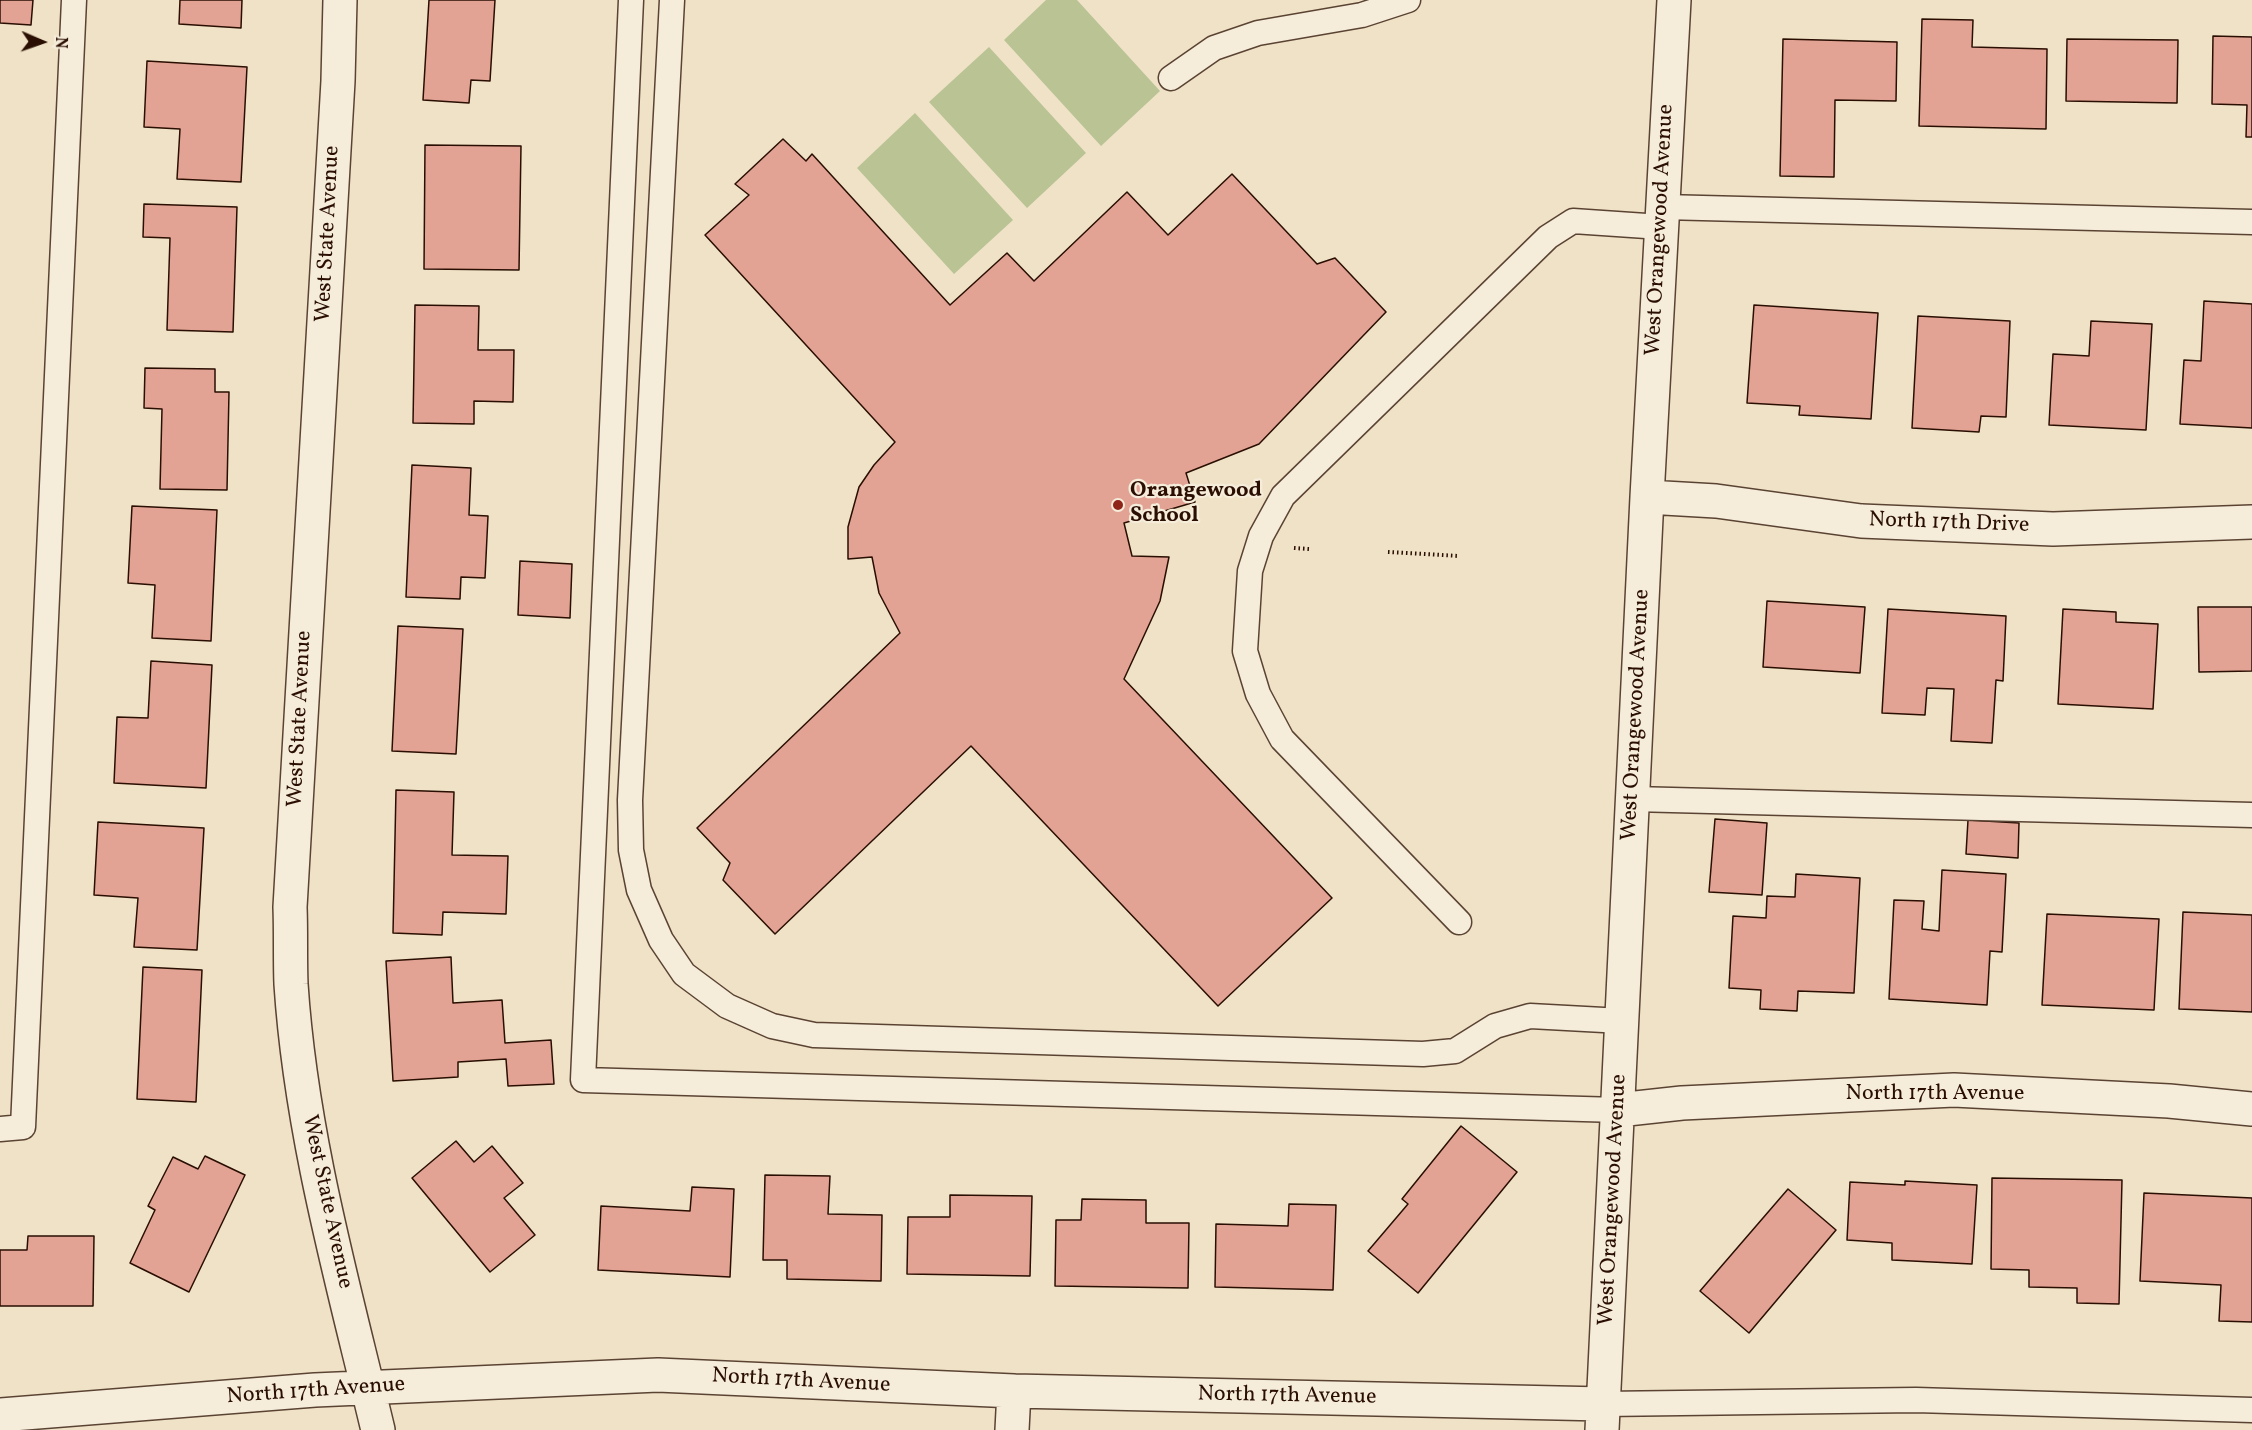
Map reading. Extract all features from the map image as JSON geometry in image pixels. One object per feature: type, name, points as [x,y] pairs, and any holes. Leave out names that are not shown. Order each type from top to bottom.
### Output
[{"type":"street","name":"West State Avenue","points":[[340,0],[337,93],[290,907],[291,984],[298,1055],[313,1149],[352,1329],[378,1430]]},
{"type":"street","name":"West Orangewood Avenue","points":[[1603,1417],[1647,496],[1674,0]]},
{"type":"street","name":"North 17th Drive","points":[[1647,496],[1716,501],[1873,522],[2054,529],[2252,522]]},
{"type":"street","name":"North 17th Avenue","points":[[1618,1110],[1682,1102],[1954,1090],[2169,1101],[2252,1109]]},
{"type":"street","name":"North 17th Avenue","points":[[0,1415],[315,1390],[658,1375],[1603,1417]]},
{"type":"street","points":[[1012,1430],[1014,1391]]},
{"type":"lane","points":[[0,1129],[23,1127],[74,0]]},
{"type":"lane","points":[[631,0],[584,1080],[1618,1110]]},
{"type":"lane","points":[[672,0],[630,800],[631,850],[639,890],[661,940],[684,974],[727,1006],[772,1026],[814,1035],[1423,1054],[1455,1051],[1495,1026],[1530,1016],[1622,1021]]},
{"type":"lane","points":[[1172,78],[1214,48],[1258,33],[1362,15],[1408,0]]},
{"type":"lane","points":[[1460,922],[1282,739],[1258,694],[1245,651],[1250,570],[1261,536],[1283,496],[1548,237],[1574,221],[1662,217],[2252,222]]},
{"type":"lane","points":[[1633,799],[2252,815]]},
{"type":"lane","points":[[1603,1417],[1916,1400],[2252,1410]]},
{"type":"path","points":[[1388,552],[1459,556]]},
{"type":"green space","points":[[1046,0],[1077,0],[1160,91],[1101,146],[1004,40]]},
{"type":"green space","points":[[989,47],[1086,153],[1027,208],[929,102]]},
{"type":"green space","points":[[915,113],[1013,220],[954,274],[857,168]]},
{"type":"building","points":[[0,0],[33,0],[31,25],[0,23]]},
{"type":"building","points":[[180,0],[242,0],[241,28],[179,24]]},
{"type":"building","points":[[429,0],[495,0],[490,81],[471,80],[469,103],[423,100]]},
{"type":"building","points":[[1922,19],[1973,20],[1972,47],[2047,49],[2046,129],[1919,126]]},
{"type":"building","points":[[2213,36],[2252,37],[2252,137],[2246,137],[2247,105],[2212,104]]},
{"type":"building","points":[[1783,39],[1897,42],[1896,101],[1835,100],[1834,177],[1780,176]]},
{"type":"building","points":[[2067,39],[2178,40],[2177,103],[2066,101]]},
{"type":"building","points":[[147,61],[247,67],[241,182],[177,179],[180,129],[144,127]]},
{"type":"building","points":[[783,139],[806,161],[812,154],[950,305],[1007,253],[1034,281],[1127,192],[1168,235],[1232,174],[1317,264],[1335,258],[1386,312],[1259,444],[1186,473],[1195,502],[1124,523],[1132,556],[1169,557],[1160,601],[1124,679],[1332,898],[1218,1006],[971,746],[775,934],[723,880],[730,863],[697,828],[900,633],[879,593],[872,557],[848,559],[848,527],[859,487],[874,465],[895,442],[705,235],[749,195],[735,184]]},
{"type":"building","points":[[425,145],[521,146],[519,270],[424,269]]},
{"type":"building","points":[[144,204],[237,207],[233,332],[167,330],[170,238],[143,237]]},
{"type":"building","points":[[2204,301],[2252,304],[2252,428],[2180,424],[2184,360],[2201,361]]},
{"type":"building","points":[[415,305],[479,306],[478,350],[514,350],[513,402],[474,401],[474,424],[413,423]]},
{"type":"building","points":[[1754,305],[1878,313],[1871,419],[1799,415],[1800,406],[1747,403]]},
{"type":"building","points":[[1918,316],[2010,321],[2006,417],[1981,416],[1979,432],[1912,428]]},
{"type":"building","points":[[2091,321],[2152,324],[2146,430],[2049,425],[2053,354],[2089,356]]},
{"type":"building","points":[[145,368],[215,369],[215,392],[229,392],[227,490],[160,489],[162,409],[144,408]]},
{"type":"building","points":[[412,465],[471,468],[469,515],[488,516],[485,578],[461,577],[460,599],[406,597]]},
{"type":"building","points":[[132,506],[217,510],[211,641],[152,638],[155,585],[128,583]]},
{"type":"building","points":[[520,561],[572,564],[570,618],[518,615]]},
{"type":"building","points":[[1767,601],[1865,607],[1860,673],[1763,667]]},
{"type":"building","points":[[2198,607],[2252,607],[2252,671],[2199,672]]},
{"type":"building","points":[[1888,609],[2006,616],[2003,681],[1996,680],[1992,743],[1951,741],[1954,689],[1927,688],[1925,715],[1882,713]]},
{"type":"building","points":[[2063,609],[2116,612],[2116,622],[2158,624],[2153,709],[2058,704]]},
{"type":"building","points":[[398,626],[463,629],[456,754],[392,751]]},
{"type":"building","points":[[151,661],[212,665],[206,788],[114,783],[117,717],[148,718]]},
{"type":"building","points":[[396,790],[454,792],[452,855],[508,856],[506,914],[443,912],[442,935],[393,933]]},
{"type":"building","points":[[1715,819],[1767,823],[1762,895],[1709,892]]},
{"type":"building","points":[[1968,820],[2019,823],[2018,858],[1966,854]]},
{"type":"building","points":[[98,822],[204,828],[197,950],[134,947],[138,898],[94,895]]},
{"type":"building","points":[[1942,870],[2006,874],[2002,952],[1990,951],[1987,1005],[1889,999],[1894,900],[1924,901],[1922,929],[1939,931]]},
{"type":"building","points":[[1796,874],[1860,878],[1854,993],[1798,991],[1797,1011],[1760,1009],[1761,990],[1729,988],[1733,916],[1766,918],[1767,896],[1795,897]]},
{"type":"building","points":[[2183,912],[2252,915],[2252,1012],[2179,1009]]},
{"type":"building","points":[[2047,914],[2159,919],[2154,1010],[2042,1005]]},
{"type":"building","points":[[451,957],[453,1003],[502,1000],[505,1043],[551,1040],[554,1084],[508,1086],[506,1059],[458,1062],[458,1077],[393,1081],[386,961]]},
{"type":"building","points":[[143,967],[202,970],[196,1102],[137,1099]]},
{"type":"building","points":[[1461,1126],[1517,1172],[1418,1293],[1368,1251],[1408,1204],[1402,1199]]},
{"type":"building","points":[[456,1141],[474,1162],[492,1146],[523,1183],[504,1198],[535,1235],[490,1272],[412,1178]]},
{"type":"building","points":[[205,1156],[245,1175],[189,1292],[130,1263],[155,1210],[148,1206],[173,1157],[198,1169]]},
{"type":"building","points":[[765,1175],[830,1176],[828,1214],[882,1215],[881,1281],[787,1279],[787,1260],[763,1260]]},
{"type":"building","points":[[1992,1178],[2122,1180],[2119,1304],[2077,1303],[2077,1288],[2029,1287],[2029,1270],[1991,1269]]},
{"type":"building","points":[[1905,1181],[1977,1185],[1972,1264],[1892,1260],[1892,1243],[1847,1240],[1850,1182],[1905,1185]]},
{"type":"building","points":[[692,1187],[734,1189],[730,1277],[598,1270],[601,1206],[690,1211]]},
{"type":"building","points":[[1788,1189],[1836,1230],[1749,1333],[1700,1291]]},
{"type":"building","points":[[2144,1193],[2252,1198],[2252,1322],[2219,1321],[2221,1285],[2140,1281]]},
{"type":"building","points":[[950,1195],[1032,1196],[1030,1276],[907,1274],[908,1217],[950,1217]]},
{"type":"building","points":[[1082,1199],[1146,1200],[1146,1223],[1189,1223],[1188,1288],[1055,1286],[1056,1220],[1081,1220]]},
{"type":"building","points":[[1289,1204],[1336,1205],[1333,1290],[1215,1287],[1216,1224],[1288,1226]]},
{"type":"building","points":[[28,1236],[94,1236],[93,1306],[0,1306],[0,1250],[27,1250]]},
{"type":"place","name":"Orangewood School","points":[[1118,505]]}]
